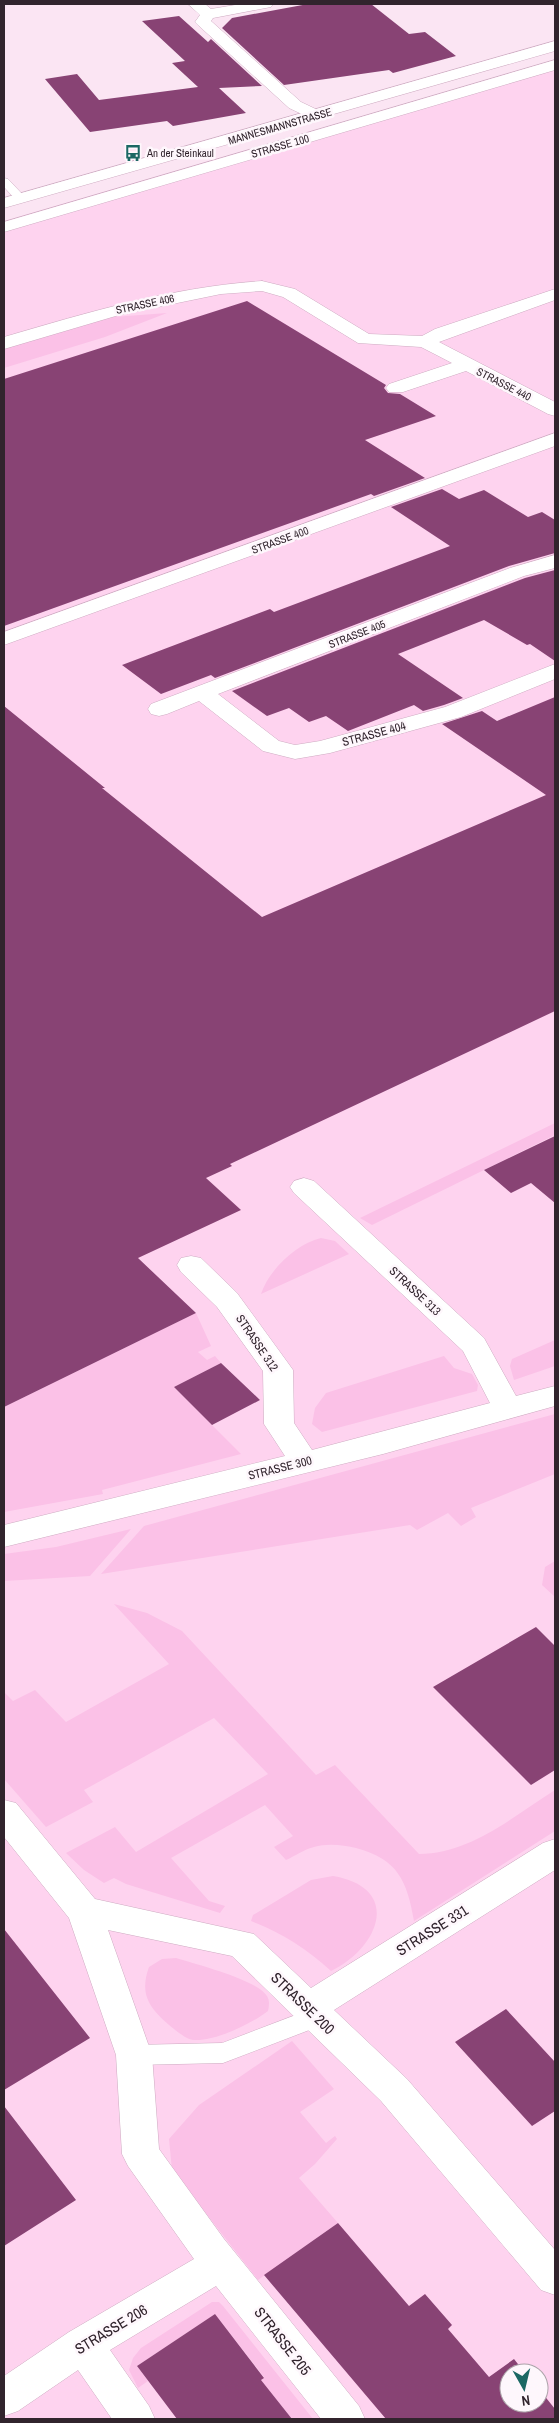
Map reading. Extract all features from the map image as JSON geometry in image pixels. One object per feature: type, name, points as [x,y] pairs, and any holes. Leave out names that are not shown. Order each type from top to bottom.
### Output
[{"type":"street","points":[[266,4],[202,9],[203,22],[295,105],[316,116]]},
{"type":"street","name":"MANNESMANNSTRASSE","points":[[12,201],[316,116],[555,46]]},
{"type":"street","name":"STRASSE 100","points":[[4,227],[555,66]]},
{"type":"street","name":"STRASSE 406","points":[[4,343],[116,310],[221,289],[262,286],[289,293],[365,339],[424,342]]},
{"type":"street","points":[[424,342],[442,333],[555,294]]},
{"type":"street","points":[[424,342],[466,365]]},
{"type":"street","name":"STRASSE 440","points":[[396,388],[466,365],[555,410]]},
{"type":"street","name":"STRASSE 400","points":[[4,639],[555,439]]},
{"type":"street","name":"STRASSE 405","points":[[159,709],[516,572],[555,561]]},
{"type":"street","name":"STRASSE 404","points":[[202,693],[271,746],[294,752],[322,748],[453,712],[555,671]]},
{"type":"street","name":"STRASSE 313","points":[[304,1187],[474,1345],[508,1409]]},
{"type":"street","name":"STRASSE 312","points":[[191,1265],[227,1300],[278,1370],[280,1424],[305,1462]]},
{"type":"street","name":"STRASSE 300","points":[[4,1536],[305,1462],[555,1396]]},
{"type":"street","points":[[4,1813],[84,1911]]},
{"type":"street","name":"STRASSE 331","points":[[312,2012],[555,1853]]},
{"type":"street","name":"STRASSE 200","points":[[84,1911],[242,1944],[394,2090],[555,2278]]},
{"type":"street","name":"STRASSE 205","points":[[84,1911],[134,2055],[141,2154],[221,2263],[345,2419]]},
{"type":"street","name":"STRASSE 206","points":[[4,2398],[83,2345],[221,2263]]},
{"type":"street","points":[[83,2345],[135,2419]]},
{"type":"lane","points":[[4,181],[12,201]]},
{"type":"lane","points":[[134,2055],[224,2053],[312,2012]]},
{"type":"shaded area","points":[[555,60],[555,2419],[4,2419],[4,221]]},
{"type":"shaded area","points":[[167,313],[105,337],[4,368],[4,347],[100,318]]},
{"type":"shaded area","points":[[555,1123],[555,1135],[372,1225],[360,1218]]},
{"type":"shaded area","points":[[321,1238],[335,1241],[349,1254],[261,1294],[270,1276],[285,1259],[302,1246]]},
{"type":"shaded area","points":[[196,1313],[211,1346],[198,1352],[207,1360],[215,1356],[221,1363],[174,1387],[241,1454],[102,1490],[103,1494],[4,1512],[4,1407]]},
{"type":"shaded area","points":[[555,1340],[555,1366],[514,1380],[510,1366],[512,1359]]},
{"type":"shaded area","points":[[444,1356],[454,1368],[472,1374],[478,1385],[477,1391],[322,1432],[312,1424],[315,1408],[326,1393]]},
{"type":"shaded area","points":[[555,1414],[555,1474],[471,1508],[476,1517],[461,1526],[448,1513],[417,1530],[410,1525],[101,1574],[144,1526]]},
{"type":"shaded area","points":[[131,1529],[90,1576],[4,1581],[4,1554],[56,1547]]},
{"type":"shaded area","points":[[555,1561],[555,1597],[542,1585],[545,1567]]},
{"type":"shaded area","points":[[114,1604],[147,1613],[182,1631],[316,1775],[335,1765],[419,1854],[456,1848],[474,1841],[507,1822],[555,1790],[555,1831],[414,1921],[404,1883],[391,1865],[382,1858],[356,1848],[324,1845],[307,1849],[286,1860],[274,1847],[293,1836],[265,1805],[171,1858],[209,1901],[225,1906],[220,1913],[126,1884],[114,1878],[104,1883],[84,1870],[66,1853],[115,1827],[136,1852],[268,1774],[214,1718],[84,1790],[93,1802],[46,1827],[4,1779],[4,1692],[13,1701],[35,1690],[66,1722],[169,1664]]},
{"type":"shaded area","points":[[333,1876],[355,1883],[369,1893],[376,1905],[376,1919],[371,1934],[361,1948],[348,1961],[331,1971],[293,1942],[251,1921],[253,1915],[311,1880]]},
{"type":"shaded area","points":[[176,1958],[225,1973],[252,1984],[267,1996],[269,2002],[268,2011],[223,2035],[203,2040],[186,2038],[159,2016],[149,2002],[145,1987],[149,1967],[162,1959]]},
{"type":"shaded area","points":[[292,2041],[334,2089],[300,2112],[326,2143],[335,2136],[337,2139],[315,2164],[299,2178],[338,2223],[258,2280],[172,2170],[169,2139],[199,2105]]},
{"type":"shaded area","points":[[212,2302],[219,2302],[223,2306],[313,2419],[292,2419],[261,2380],[264,2377],[215,2314],[137,2366],[148,2381],[138,2388],[129,2370],[133,2358],[141,2348]]},
{"type":"building","points":[[308,4],[371,4],[409,34],[425,32],[456,56],[393,73],[389,70],[284,85],[222,28],[232,18]]},
{"type":"building","points":[[179,16],[208,42],[211,39],[262,86],[219,88],[246,113],[173,126],[167,121],[90,132],[45,79],[77,74],[99,100],[198,87],[172,63],[185,61],[142,21]]},
{"type":"building","points":[[247,301],[386,385],[384,388],[388,393],[400,394],[436,416],[365,440],[425,478],[374,496],[371,494],[4,626],[4,379]]},
{"type":"building","points":[[442,489],[459,499],[484,490],[528,517],[542,512],[555,520],[555,553],[509,566],[215,678],[211,675],[161,694],[122,665],[270,609],[274,612],[450,546],[391,507]]},
{"type":"building","points":[[555,570],[555,661],[530,644],[527,645],[484,620],[398,654],[463,698],[423,711],[414,705],[348,731],[326,716],[309,722],[289,708],[267,716],[232,691],[525,578]]},
{"type":"building","points":[[555,697],[555,1011],[230,1164],[232,1166],[206,1178],[241,1210],[138,1258],[196,1313],[4,1407],[4,706],[262,917],[546,795],[442,724],[482,711],[497,721]]},
{"type":"building","points":[[555,1136],[555,1203],[531,1183],[511,1193],[484,1170]]},
{"type":"building","points":[[221,1363],[260,1400],[212,1425],[174,1387]]},
{"type":"building","points":[[536,1627],[555,1646],[555,1770],[531,1785],[433,1687]]},
{"type":"building","points":[[4,1929],[90,2038],[4,2090]]},
{"type":"building","points":[[506,2009],[555,2062],[555,2111],[532,2126],[455,2042]]},
{"type":"building","points":[[4,2106],[76,2200],[4,2246]]},
{"type":"building","points":[[338,2223],[409,2306],[425,2294],[452,2325],[448,2329],[489,2377],[499,2370],[499,2413],[549,2413],[549,2402],[555,2409],[555,2419],[386,2419],[264,2275]]},
{"type":"building","points":[[215,2314],[264,2378],[261,2380],[292,2419],[177,2419],[137,2366]]},
{"type":"building","points":[[514,2359],[517,2363],[508,2363]]},
{"type":"place","name":"An der Steinkaul","points":[[133,153]]}]
